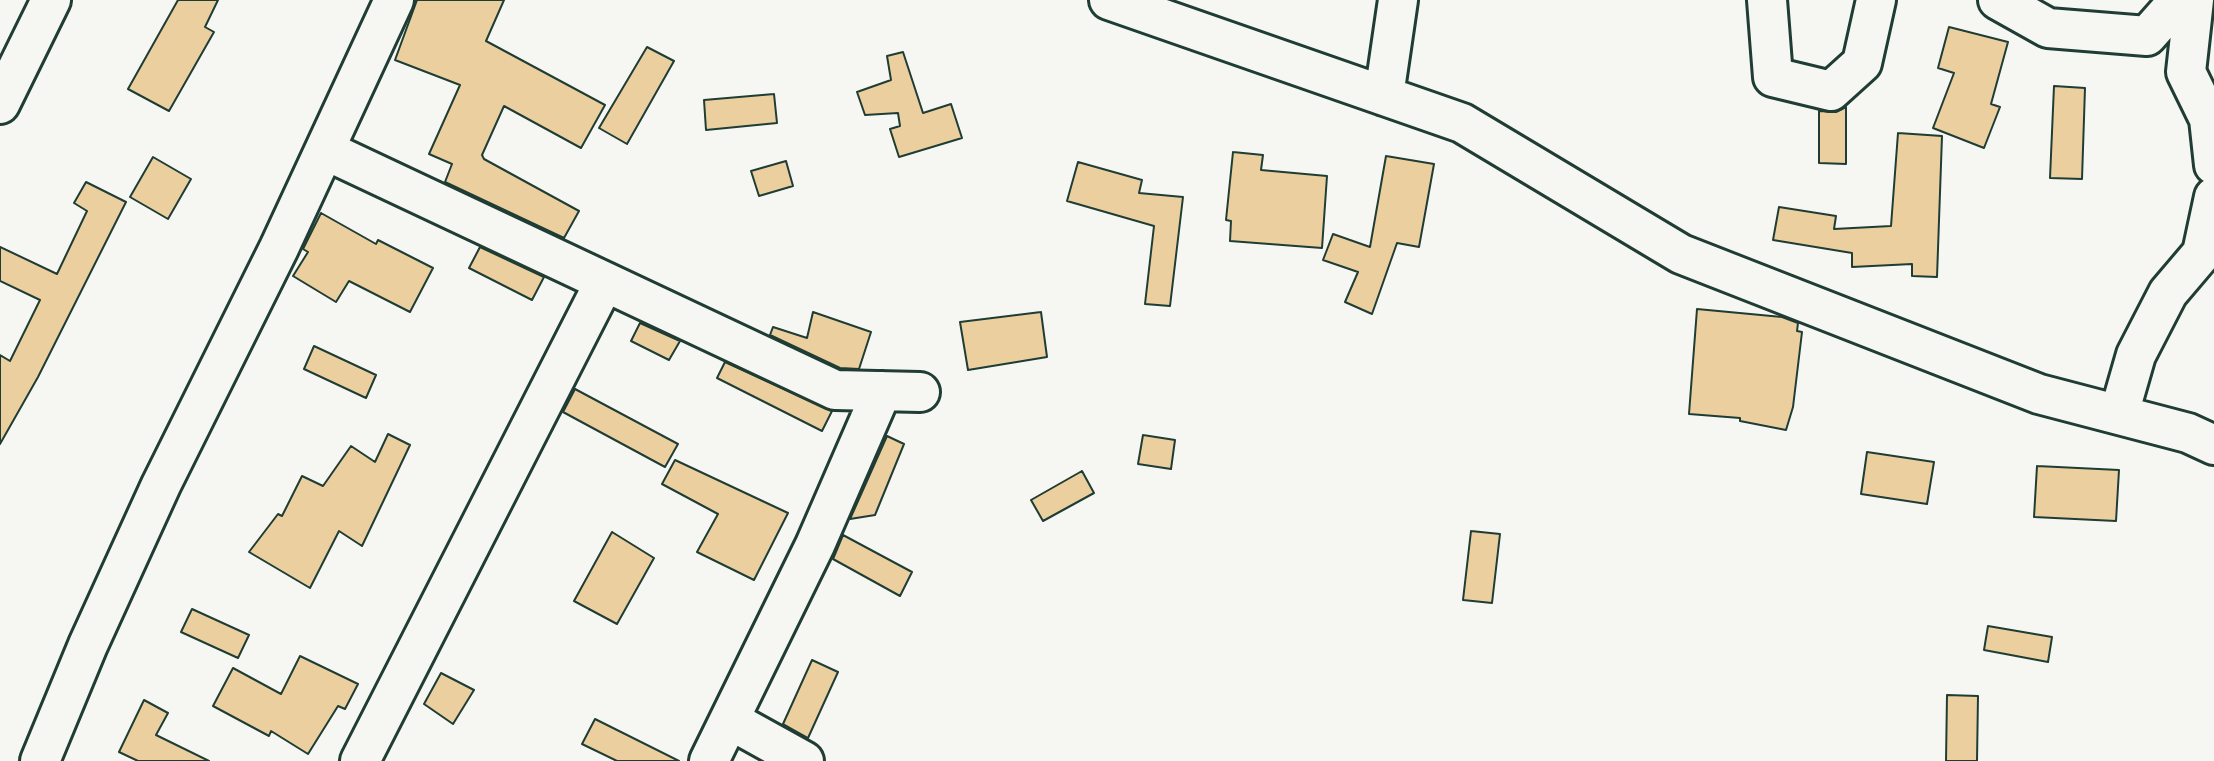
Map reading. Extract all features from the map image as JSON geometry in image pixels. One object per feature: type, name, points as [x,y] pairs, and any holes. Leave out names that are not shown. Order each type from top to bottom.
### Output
[{"type":"street","points":[[0,104],[51,0]]},
{"type":"street","points":[[40,761],[88,645],[161,485],[325,150],[394,0]]},
{"type":"street","points":[[1109,0],[1462,123],[1681,254],[2039,394],[2188,433],[2214,445]]},
{"type":"street","points":[[1384,96],[1398,0]]},
{"type":"street","points":[[1767,0],[1773,77],[1831,91],[1862,63],[1876,0]]},
{"type":"street","points":[[1998,0],[2048,28],[2147,36],[2186,72],[2209,119],[2214,165]]},
{"type":"street","points":[[2147,36],[2179,0]]},
{"type":"street","points":[[2186,72],[2194,0]]},
{"type":"street","points":[[325,150],[835,390],[920,392]]},
{"type":"street","points":[[2119,414],[2136,355],[2168,293],[2202,253],[2214,197]]},
{"type":"street","points":[[360,761],[604,283]]},
{"type":"street","points":[[709,761],[815,545],[882,391]]},
{"type":"street","points":[[730,720],[804,761]]},
{"type":"building","points":[[178,0],[218,0],[205,27],[214,32],[169,111],[128,89]]},
{"type":"building","points":[[417,0],[504,0],[486,41],[605,105],[581,148],[504,106],[482,155],[484,159],[579,211],[564,238],[445,182],[452,164],[429,154],[460,85],[395,60]]},
{"type":"building","points":[[1949,27],[2008,42],[1991,104],[2000,107],[1984,148],[1933,128],[1954,73],[1938,68]]},
{"type":"building","points":[[647,47],[674,61],[627,144],[599,128]]},
{"type":"building","points":[[903,52],[923,113],[951,104],[962,138],[899,157],[890,129],[900,126],[898,113],[865,115],[857,92],[891,80],[887,56]]},
{"type":"building","points":[[2054,86],[2085,88],[2082,179],[2050,178]]},
{"type":"building","points":[[774,94],[777,123],[706,130],[704,100]]},
{"type":"building","points":[[1846,107],[1846,164],[1819,163],[1819,111],[1836,112]]},
{"type":"building","points":[[1898,133],[1942,136],[1937,277],[1912,276],[1912,264],[1852,267],[1852,253],[1773,240],[1779,207],[1836,216],[1834,229],[1891,226]]},
{"type":"building","points":[[1233,152],[1263,155],[1261,170],[1327,176],[1322,248],[1230,241],[1231,221],[1226,220]]},
{"type":"building","points":[[1386,156],[1434,164],[1419,247],[1397,243],[1372,314],[1345,302],[1358,272],[1323,260],[1333,234],[1370,247]]},
{"type":"building","points":[[153,157],[191,179],[168,219],[130,197]]},
{"type":"building","points":[[786,161],[793,186],[759,196],[751,171]]},
{"type":"building","points":[[1078,162],[1142,180],[1139,193],[1183,197],[1170,306],[1145,304],[1154,226],[1067,201]]},
{"type":"building","points":[[86,182],[126,202],[38,377],[0,444],[0,355],[10,361],[40,300],[0,281],[0,247],[57,274],[87,211],[74,203]]},
{"type":"building","points":[[321,213],[376,244],[378,240],[433,268],[410,312],[349,281],[336,302],[293,276],[308,252],[303,249]]},
{"type":"building","points":[[480,247],[544,277],[532,300],[469,268]]},
{"type":"building","points":[[1697,309],[1782,317],[1798,323],[1797,331],[1802,332],[1793,407],[1786,430],[1740,421],[1740,418],[1689,414]]},
{"type":"building","points":[[813,312],[871,332],[859,369],[840,368],[770,335],[773,327],[807,338]]},
{"type":"building","points":[[1041,312],[1047,357],[968,370],[960,322]]},
{"type":"building","points":[[640,323],[680,341],[669,360],[631,341]]},
{"type":"building","points":[[314,346],[376,375],[366,398],[304,369]]},
{"type":"building","points":[[725,362],[832,411],[822,431],[717,378]]},
{"type":"building","points":[[575,389],[678,444],[665,467],[563,412]]},
{"type":"building","points":[[388,434],[410,445],[362,546],[339,531],[310,588],[249,552],[278,514],[282,516],[302,476],[323,486],[351,446],[375,462]]},
{"type":"building","points":[[1143,435],[1175,440],[1171,469],[1138,464]]},
{"type":"building","points":[[887,436],[904,444],[875,515],[850,519]]},
{"type":"building","points":[[1867,452],[1934,462],[1927,504],[1861,494]]},
{"type":"building","points":[[675,460],[788,513],[754,580],[697,552],[718,514],[662,484]]},
{"type":"building","points":[[2037,466],[2119,470],[2116,521],[2034,517]]},
{"type":"building","points":[[1082,471],[1094,493],[1043,521],[1031,500]]},
{"type":"building","points":[[1471,531],[1500,534],[1492,603],[1463,600]]},
{"type":"building","points":[[612,532],[654,558],[617,624],[574,601]]},
{"type":"building","points":[[843,535],[912,572],[900,596],[833,559]]},
{"type":"building","points":[[192,609],[249,635],[238,658],[181,632]]},
{"type":"building","points":[[1988,626],[2052,637],[2048,662],[1984,650]]},
{"type":"building","points":[[300,656],[358,684],[345,709],[338,706],[308,754],[271,731],[269,736],[213,706],[233,668],[281,694]]},
{"type":"building","points":[[812,660],[838,672],[808,738],[783,724]]},
{"type":"building","points":[[441,673],[474,690],[453,724],[424,704]]},
{"type":"building","points":[[1947,695],[1978,696],[1977,761],[1946,761]]},
{"type":"building","points":[[144,700],[168,713],[156,735],[209,761],[138,761],[119,752]]},
{"type":"building","points":[[595,719],[679,761],[617,761],[582,744]]}]
